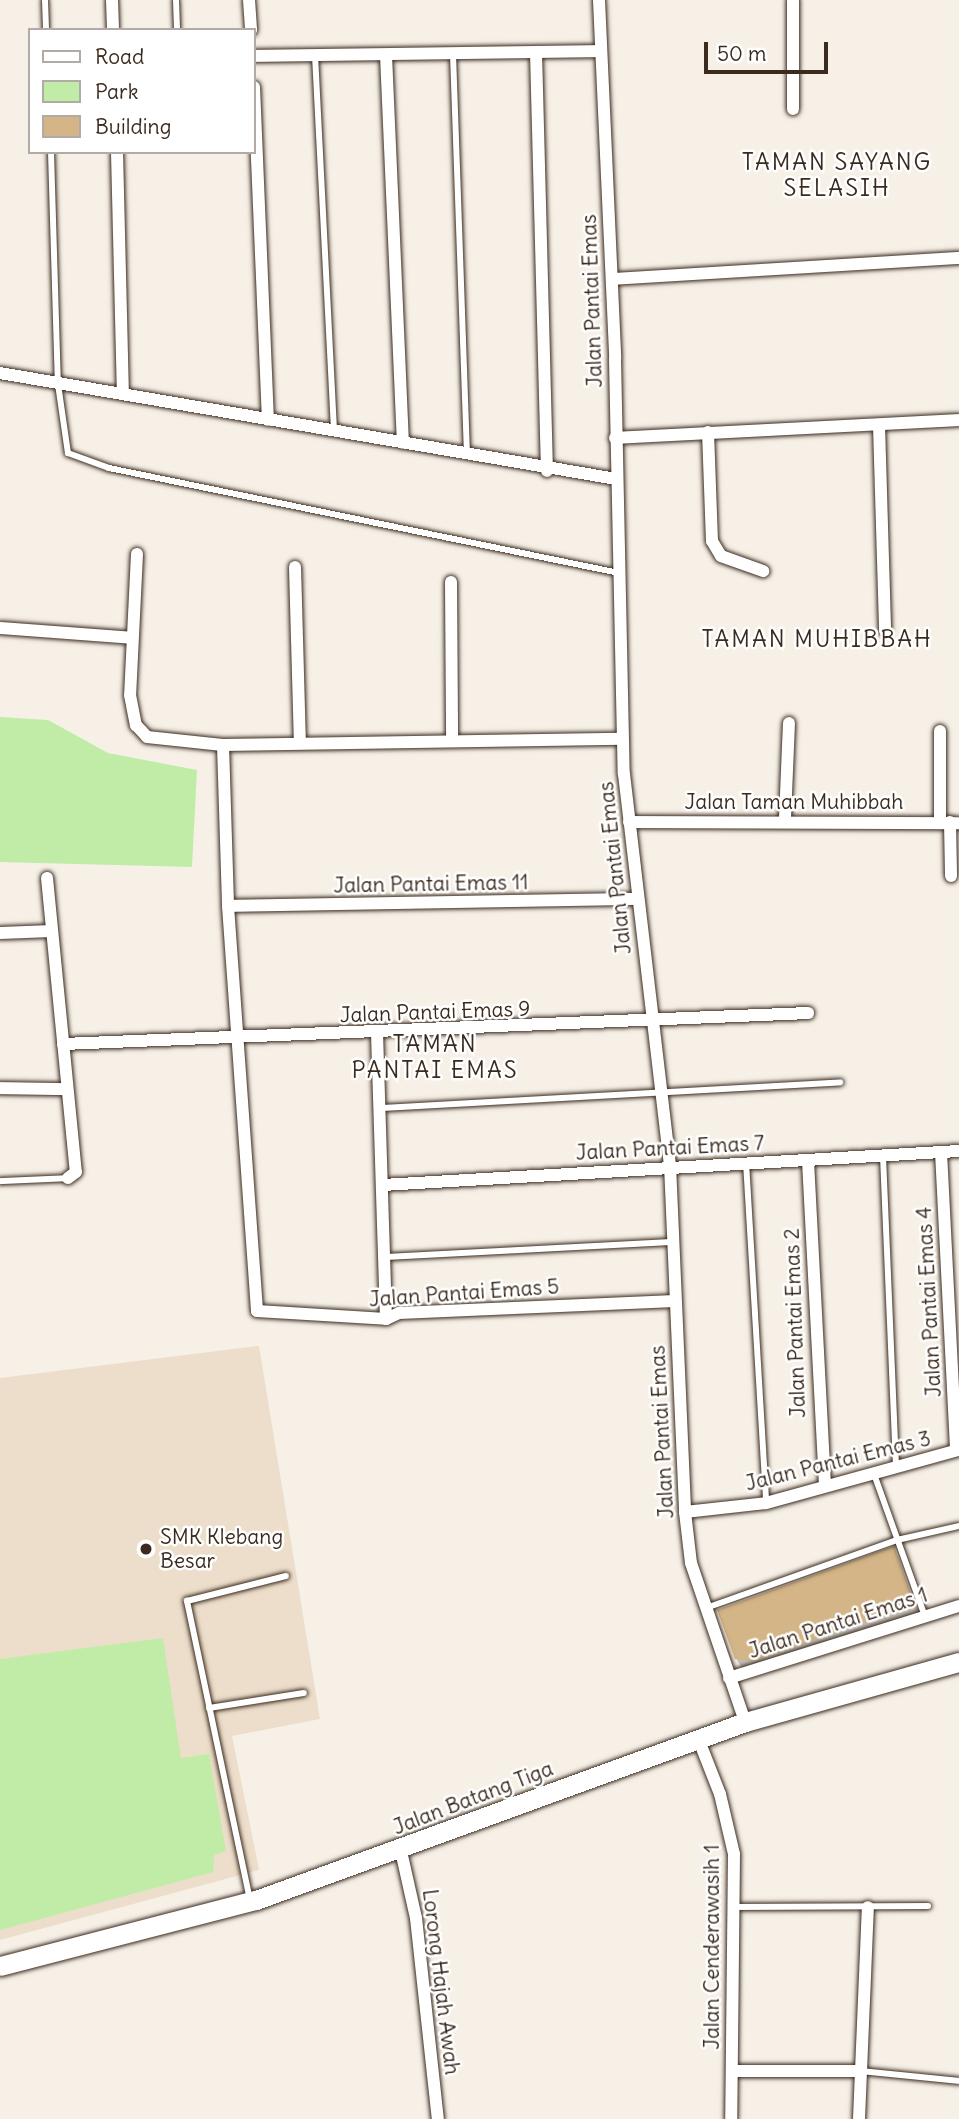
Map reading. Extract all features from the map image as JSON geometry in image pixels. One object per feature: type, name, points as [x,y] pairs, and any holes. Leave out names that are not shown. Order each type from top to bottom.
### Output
[{"type":"main road","name":"Jalan Batang Tiga","points":[[0,1965],[250,1902],[401,1851],[745,1722],[959,1662]]},
{"type":"street","points":[[112,0],[113,28]]},
{"type":"street","points":[[249,0],[251,28]]},
{"type":"street","name":"Jalan Pantai Emas","points":[[598,0],[612,279],[622,738],[636,899],[655,1023],[670,1165],[685,1512],[691,1563],[745,1722]]},
{"type":"street","points":[[793,0],[793,109]]},
{"type":"street","points":[[256,56],[600,51]]},
{"type":"street","points":[[536,52],[547,471]]},
{"type":"street","points":[[386,54],[403,443]]},
{"type":"street","points":[[256,134],[268,419]]},
{"type":"street","points":[[117,154],[123,394]]},
{"type":"street","points":[[612,279],[959,258]]},
{"type":"street","points":[[0,373],[334,430],[547,471],[616,479]]},
{"type":"street","points":[[615,438],[959,420]]},
{"type":"street","points":[[879,425],[885,630]]},
{"type":"street","points":[[708,432],[712,541],[721,556],[763,571]]},
{"type":"street","points":[[137,554],[132,638],[136,725],[160,741],[223,745],[452,738],[622,738]]},
{"type":"street","points":[[295,567],[300,741]]},
{"type":"street","points":[[451,582],[452,738]]},
{"type":"street","points":[[0,628],[132,638]]},
{"type":"street","points":[[785,818],[789,723]]},
{"type":"street","points":[[940,731],[950,822],[951,876]]},
{"type":"street","points":[[223,745],[228,906],[238,1039]]},
{"type":"street","name":"Jalan Taman Muhibbah","points":[[629,822],[785,818],[950,822]]},
{"type":"street","points":[[47,878],[76,1172],[68,1178]]},
{"type":"street","name":"Jalan Pantai Emas 11","points":[[228,906],[636,899]]},
{"type":"street","points":[[0,933],[52,931]]},
{"type":"street","name":"Jalan Pantai Emas 9","points":[[62,1044],[655,1023],[808,1013]]},
{"type":"street","points":[[377,1033],[386,1319]]},
{"type":"street","name":"Jalan Pantai Emas 5","points":[[238,1039],[257,1311],[386,1319],[399,1313],[674,1301]]},
{"type":"street","points":[[0,1088],[66,1089]]},
{"type":"street","name":"Jalan Pantai Emas 7","points":[[383,1185],[670,1165],[808,1161],[959,1151]]},
{"type":"street","name":"Jalan Pantai Emas 4","points":[[941,1152],[957,1450]]},
{"type":"street","name":"Jalan Pantai Emas 2","points":[[808,1161],[825,1484]]},
{"type":"street","name":"Jalan Pantai Emas 3","points":[[685,1512],[766,1503],[825,1484],[957,1450]]},
{"type":"street","name":"Jalan Pantai Emas 1","points":[[729,1678],[924,1614],[959,1606]]},
{"type":"street","name":"Jalan Cenderawasih 1","points":[[698,1738],[729,1824],[734,1906],[732,2119]]},
{"type":"street","name":"Lorong Hajah Awah","points":[[401,1851],[416,1918],[438,2119]]},
{"type":"street","points":[[859,2119],[859,2071],[869,1907]]},
{"type":"street","points":[[732,2071],[859,2071]]},
{"type":"lane","points":[[45,0],[46,28]]},
{"type":"lane","points":[[176,0],[177,28]]},
{"type":"lane","points":[[453,54],[468,457]]},
{"type":"lane","points":[[315,55],[334,430]]},
{"type":"lane","points":[[51,154],[58,384],[68,453],[109,468],[619,573]]},
{"type":"lane","points":[[381,1108],[662,1096],[840,1082]]},
{"type":"lane","points":[[883,1156],[896,1465]]},
{"type":"lane","points":[[746,1163],[766,1503]]},
{"type":"lane","points":[[0,1181],[68,1178]]},
{"type":"lane","points":[[384,1257],[673,1242]]},
{"type":"lane","points":[[873,1471],[924,1614]]},
{"type":"lane","points":[[706,1608],[897,1539],[959,1526]]},
{"type":"lane","points":[[250,1902],[187,1601],[286,1576]]},
{"type":"lane","points":[[209,1709],[304,1693]]},
{"type":"lane","points":[[734,1906],[928,1906]]},
{"type":"lane","points":[[859,2071],[959,2081]]},
{"type":"shaded area","name":"SMK Klebang Besar","points":[[259,1346],[320,1719],[232,1736],[259,1870],[0,1940],[0,1378]]},
{"type":"green space","points":[[0,717],[48,720],[108,753],[197,770],[192,867],[0,862]]},
{"type":"green space","points":[[163,1638],[181,1758],[209,1754],[226,1851],[214,1855],[213,1872],[0,1930],[0,1659]]},
{"type":"building","points":[[894,1546],[914,1604],[754,1661],[735,1659],[717,1610]]},
{"type":"place","name":"SMK Klebang Besar","points":[[146,1549]]},
{"type":"district","name":"TAMAN SAYANG SELASIH","points":[[837,175]]},
{"type":"district","name":"TAMAN MUHIBBAH","points":[[817,639]]},
{"type":"district","name":"TAMAN PANTAI EMAS","points":[[435,1057]]}]
